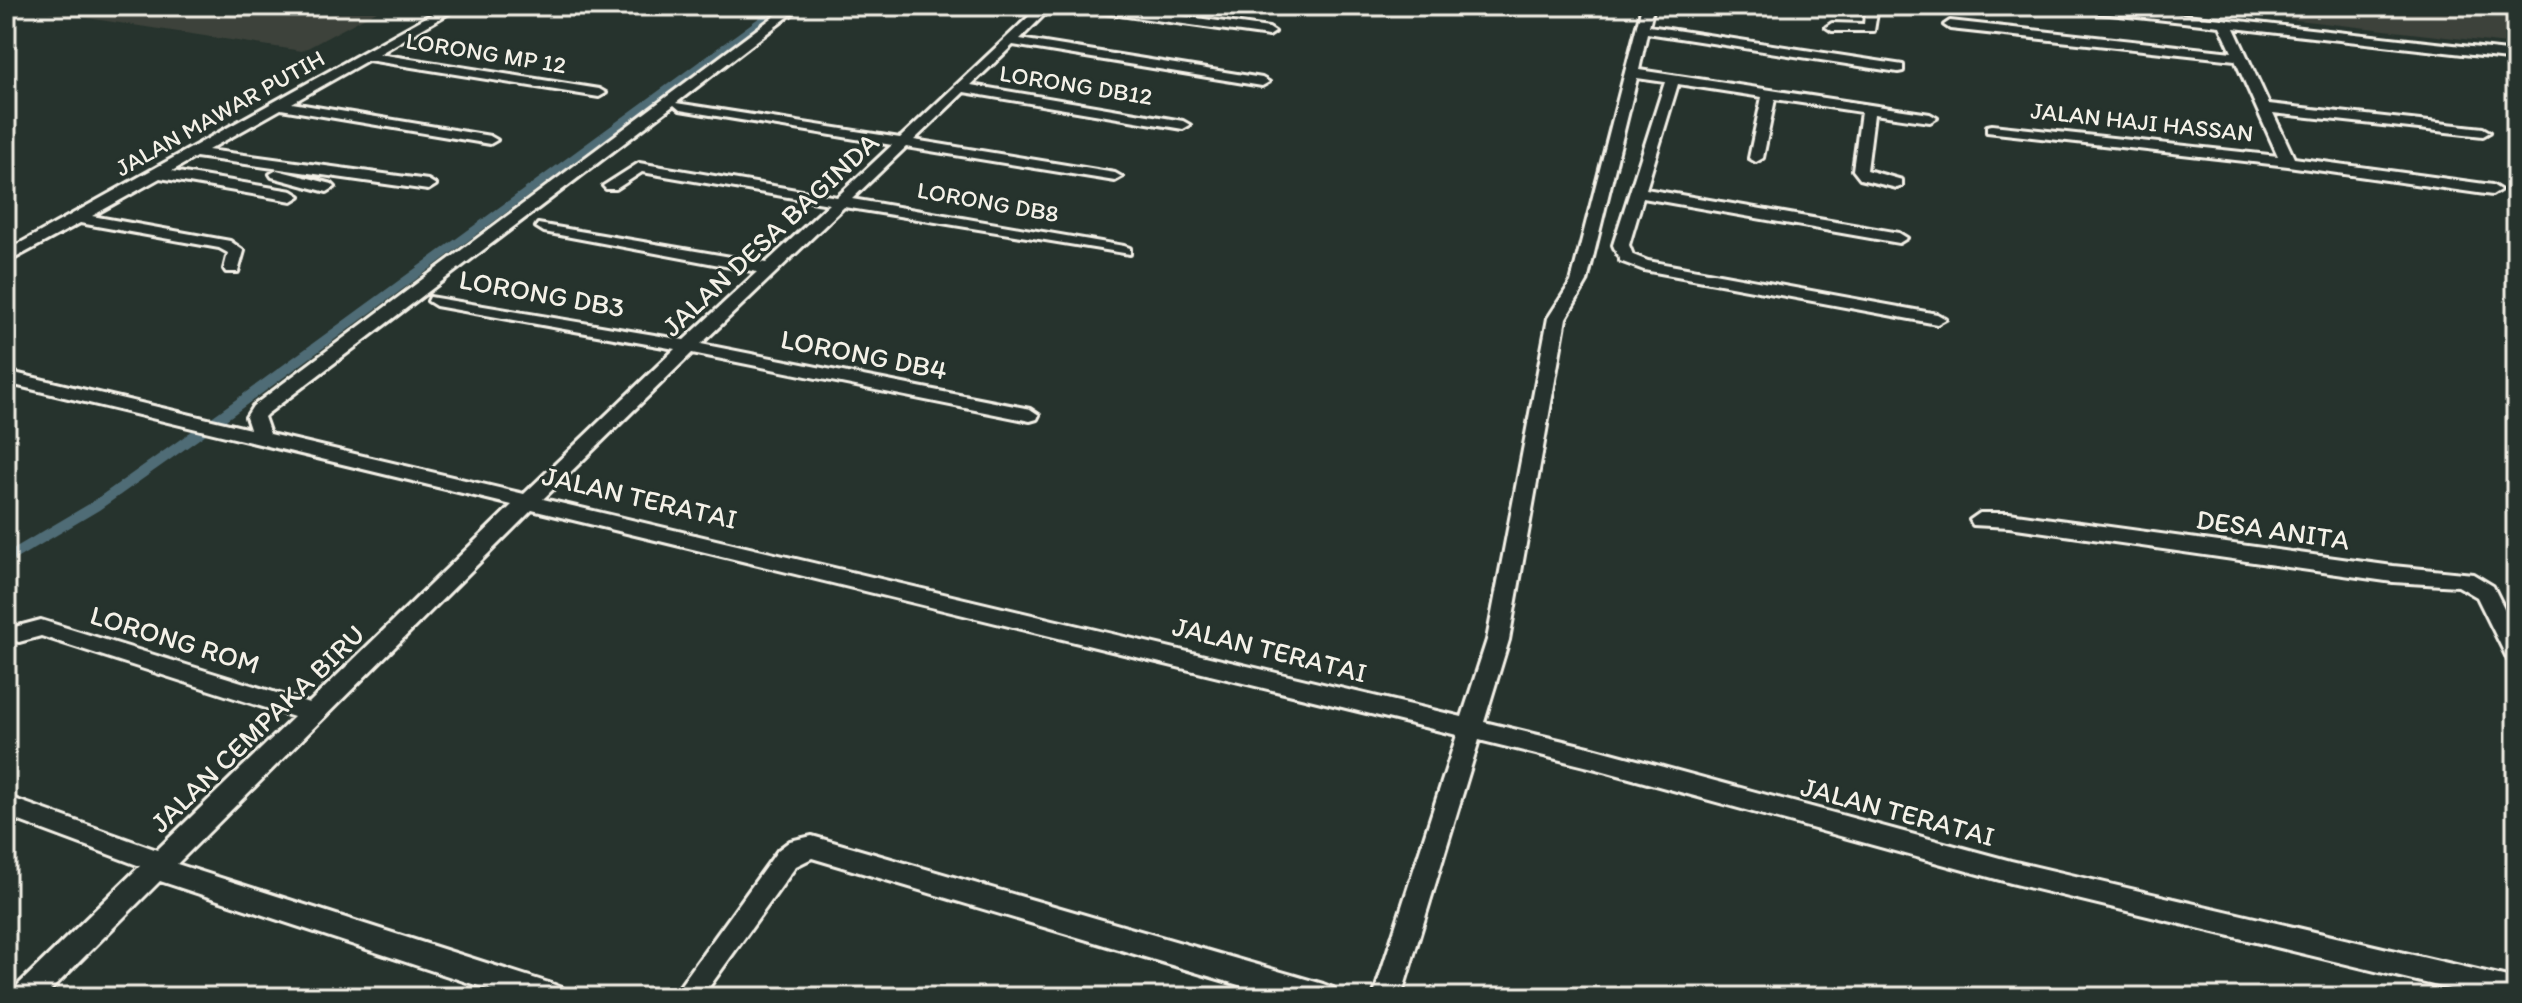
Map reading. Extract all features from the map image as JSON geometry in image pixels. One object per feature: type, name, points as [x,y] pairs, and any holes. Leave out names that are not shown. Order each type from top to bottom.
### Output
[{"type":"street","name":"JALAN MAWAR PUTIH","points":[[6,258],[455,6]]},
{"type":"street","points":[[262,438],[255,417],[260,410],[796,6]]},
{"type":"street","name":"JALAN DESA BAGINDA","points":[[530,502],[687,347],[908,141],[1047,6]]},
{"type":"street","points":[[1084,6],[1269,32]]},
{"type":"street","points":[[1387,997],[1471,728],[1505,606],[1557,318],[1579,282],[1648,6]]},
{"type":"street","points":[[1832,27],[1870,28],[1872,6]]},
{"type":"street","points":[[2073,6],[2516,53]]},
{"type":"street","points":[[2126,6],[2216,20]]},
{"type":"street","name":"JALAN HAJI HASSAN","points":[[2216,20],[2241,57],[2288,162]]},
{"type":"street","points":[[1950,25],[2241,57]]},
{"type":"street","points":[[1643,29],[1898,68]]},
{"type":"street","points":[[1011,41],[1262,82]]},
{"type":"street","name":"LORONG MP 12","points":[[367,56],[599,93]]},
{"type":"street","points":[[1633,73],[1930,118]]},
{"type":"street","points":[[1673,79],[1621,245],[1626,258],[1644,265],[1937,319]]},
{"type":"street","name":"LORONG DB12","points":[[962,88],[1183,125]]},
{"type":"street","points":[[1756,158],[1769,94]]},
{"type":"street","points":[[280,105],[490,140]]},
{"type":"street","points":[[680,106],[1115,177]]},
{"type":"street","points":[[1868,108],[1860,170],[1865,176],[1897,183]]},
{"type":"street","points":[[2265,108],[2483,132]]},
{"type":"street","name":"JALAN HAJI HASSAN","points":[[1992,129],[2288,162],[2492,190]]},
{"type":"street","points":[[195,153],[428,185]]},
{"type":"street","points":[[264,161],[275,174],[327,187]]},
{"type":"street","name":"LORONG DB8","points":[[611,186],[639,167],[844,200],[1124,251]]},
{"type":"street","points":[[159,173],[292,196]]},
{"type":"street","points":[[1637,192],[1899,238]]},
{"type":"street","points":[[78,218],[224,244],[236,251],[232,269]]},
{"type":"street","points":[[544,227],[770,269]]},
{"type":"street","name":"LORONG DB3","points":[[436,301],[687,347]]},
{"type":"street","name":"LORONG DB4","points":[[687,347],[1030,415]]},
{"type":"street","name":"JALAN TERATAI","points":[[6,377],[1471,728],[2011,872],[2516,992]]},
{"type":"street","name":"JALAN CEMPAKA BIRU","points":[[25,997],[530,502]]},
{"type":"street","name":"DESA ANITA","points":[[1980,520],[2009,520],[2393,574],[2458,578],[2473,582],[2485,592],[2516,654]]},
{"type":"street","name":"LORONG ROM","points":[[19,634],[41,628],[314,714]]},
{"type":"street","points":[[6,806],[143,854],[174,876],[552,997]]},
{"type":"street","points":[[686,997],[787,858],[799,849],[812,847],[1323,997]]},
{"type":"shaded area","points":[[17,6],[386,6],[302,51]]},
{"type":"shaded area","points":[[2174,6],[2516,6],[2516,45]]},
{"type":"waterway","points":[[6,560],[94,507],[225,414],[781,6]]}]
